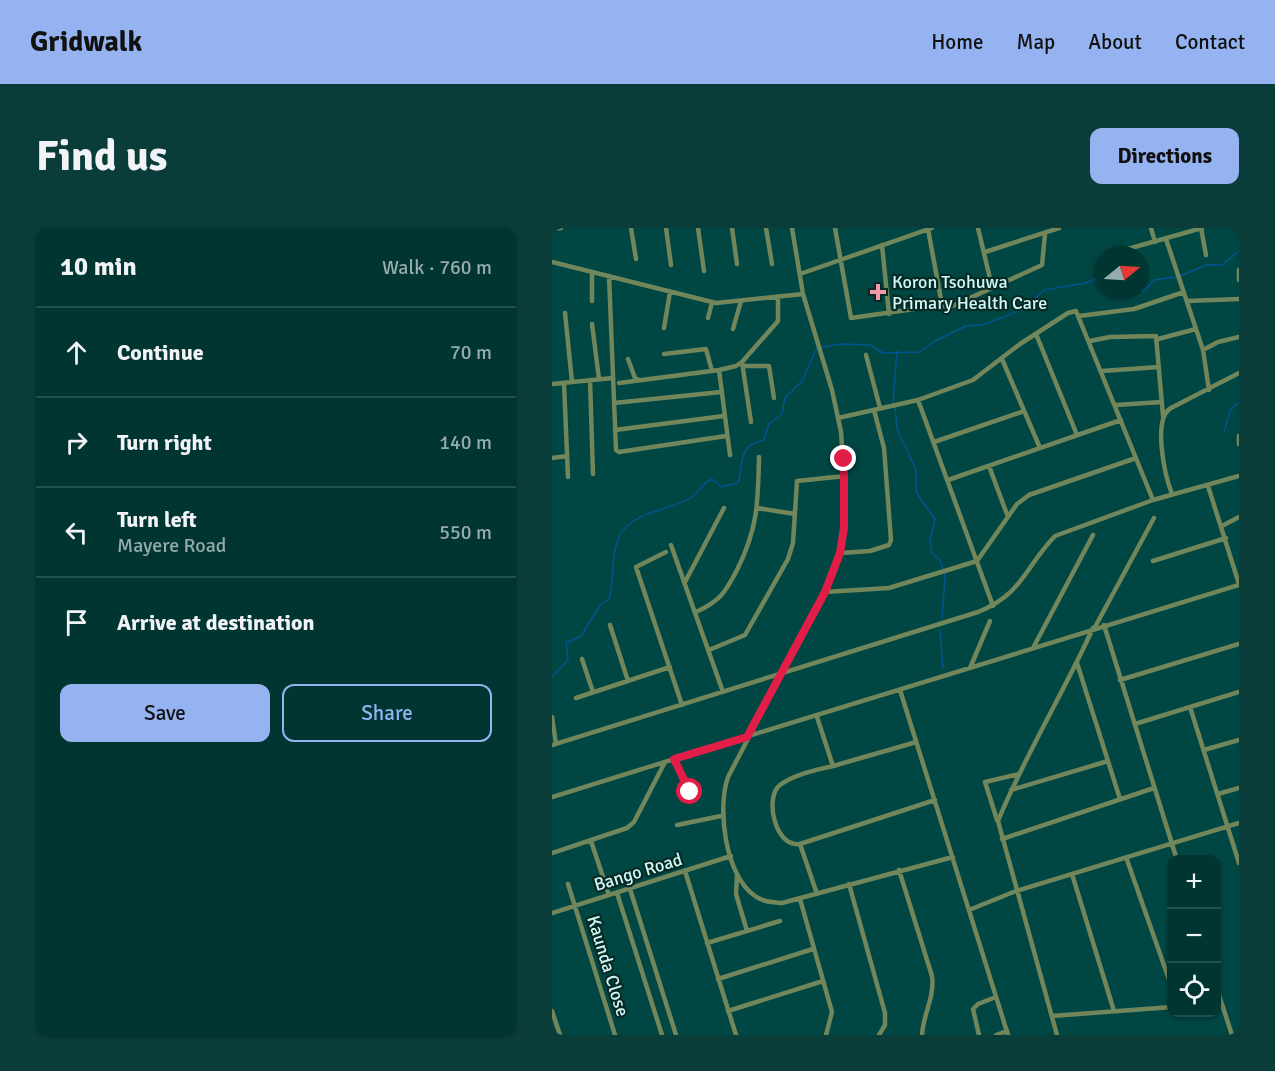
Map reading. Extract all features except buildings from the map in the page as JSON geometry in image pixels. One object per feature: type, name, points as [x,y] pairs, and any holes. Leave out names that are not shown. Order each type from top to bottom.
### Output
[{"type":"street","points":[[552,228],[561,228]]},
{"type":"street","points":[[632,228],[636,259]]},
{"type":"street","points":[[666,228],[671,265]]},
{"type":"street","points":[[698,228],[704,272]]},
{"type":"street","points":[[732,228],[737,264]]},
{"type":"street","points":[[766,228],[772,264]]},
{"type":"street","points":[[747,931],[736,894],[737,875],[722,816],[722,794],[747,737],[825,592],[840,553],[844,528],[844,476],[838,418],[803,294],[792,228]]},
{"type":"street","points":[[835,228],[851,318],[942,305],[952,307],[1042,265],[1045,234]]},
{"type":"street","points":[[978,228],[992,287]]},
{"type":"street","points":[[985,252],[1059,228]]},
{"type":"street","points":[[1151,228],[1155,242]]},
{"type":"street","points":[[1140,246],[1187,230],[1201,228],[1206,255]]},
{"type":"street","points":[[800,274],[930,229],[942,305]]},
{"type":"street","points":[[1166,239],[1203,350],[1209,390]]},
{"type":"street","points":[[882,245],[889,314]]},
{"type":"street","points":[[552,262],[712,302],[803,294]]},
{"type":"street","points":[[1239,270],[1239,280]]},
{"type":"street","points":[[592,272],[592,301]]},
{"type":"street","points":[[609,276],[616,450],[619,452],[726,436]]},
{"type":"street","points":[[664,328],[670,292]]},
{"type":"street","points":[[1079,316],[1140,308],[1184,292]]},
{"type":"street","points":[[751,422],[743,364],[778,321],[778,297]]},
{"type":"street","points":[[1187,301],[1239,299]]},
{"type":"street","points":[[733,329],[741,301]]},
{"type":"street","points":[[708,318],[712,302]]},
{"type":"street","points":[[838,418],[918,400],[973,380],[1035,334],[1068,313],[1076,311],[1090,340],[1153,500]]},
{"type":"street","points":[[565,314],[572,382]]},
{"type":"street","points":[[592,324],[599,379]]},
{"type":"street","points":[[1158,339],[1196,329]]},
{"type":"street","points":[[1035,334],[1077,435]]},
{"type":"street","points":[[1090,340],[1153,334],[1158,339],[1163,416]]},
{"type":"street","points":[[1203,350],[1218,342],[1239,337]]},
{"type":"street","points":[[664,354],[706,349],[712,370]]},
{"type":"street","points":[[840,553],[870,551],[889,545],[891,540],[884,448],[866,354]]},
{"type":"street","points":[[628,359],[635,378],[642,380]]},
{"type":"street","points":[[1002,359],[1040,448]]},
{"type":"street","points":[[619,383],[719,370],[743,364],[769,366],[774,398]]},
{"type":"street","points":[[1102,371],[1159,367]]},
{"type":"street","points":[[719,370],[730,455]]},
{"type":"street","points":[[1172,494],[1165,467],[1160,425],[1163,416],[1167,410],[1209,390],[1239,372]]},
{"type":"street","points":[[552,384],[613,378]]},
{"type":"street","points":[[590,380],[593,474]]},
{"type":"street","points":[[564,382],[568,477]]},
{"type":"street","points":[[614,404],[721,392]]},
{"type":"street","points":[[918,400],[993,606]]},
{"type":"street","points":[[1116,405],[1162,404]]},
{"type":"street","points":[[1162,404],[1167,410]]},
{"type":"street","points":[[934,441],[1024,411]]},
{"type":"street","points":[[615,430],[724,416]]},
{"type":"street","points":[[948,480],[1121,420]]},
{"type":"street","points":[[1239,436],[1239,444]]},
{"type":"street","points":[[552,458],[567,456]]},
{"type":"street","points":[[696,612],[721,598],[747,549],[758,508],[759,457]]},
{"type":"street","points":[[825,592],[889,588],[977,561],[1017,504],[1038,490],[1136,458]]},
{"type":"street","points":[[989,466],[1008,517]]},
{"type":"street","points":[[709,650],[747,632],[788,559],[793,543],[799,479],[844,476]]},
{"type":"street","points":[[552,717],[554,745],[783,672],[957,620],[993,606],[1012,594],[1044,548],[1056,536],[1153,500],[1239,476]]},
{"type":"street","points":[[552,797],[1239,585],[1208,486]]},
{"type":"street","points":[[685,582],[724,508]]},
{"type":"street","points":[[758,508],[795,514]]},
{"type":"street","points":[[1222,526],[1239,517]]},
{"type":"street","points":[[998,821],[1011,790],[1094,628],[1154,518]]},
{"type":"street","points":[[1033,648],[1093,535]]},
{"type":"street","points":[[1153,561],[1226,538]]},
{"type":"street","points":[[671,545],[723,692]]},
{"type":"street","points":[[666,552],[636,568],[682,705]]},
{"type":"street","points":[[970,668],[990,621]]},
{"type":"street","points":[[610,625],[628,681]]},
{"type":"street","points":[[1104,626],[1176,855]]},
{"type":"street","points":[[1120,680],[1239,644]]},
{"type":"street","points":[[582,659],[593,692]]},
{"type":"street","points":[[1077,663],[1120,799]]},
{"type":"street","points":[[576,698],[670,667]]},
{"type":"street","points":[[900,690],[1007,1033],[996,1035]]},
{"type":"street","points":[[1135,724],[1239,692]]},
{"type":"street","points":[[1190,707],[1239,863]]},
{"type":"street","points":[[817,717],[833,766]]},
{"type":"street","points":[[1204,750],[1239,740]]},
{"type":"street","points":[[916,742],[797,776],[775,791],[772,800],[779,831],[786,842],[792,846],[935,800]]},
{"type":"street","points":[[674,759],[693,801]]},
{"type":"street","points":[[1011,790],[1108,760]]},
{"type":"street","points":[[552,853],[619,832],[634,822],[664,762]]},
{"type":"street","points":[[1019,774],[985,782],[998,821],[1057,1035]]},
{"type":"street","points":[[1002,839],[1154,788]]},
{"type":"street","points":[[1218,794],[1239,788]]},
{"type":"street","points":[[677,825],[722,816]]},
{"type":"street","points":[[969,910],[1016,891],[1239,823]]},
{"type":"street","points":[[591,841],[609,895]]},
{"type":"street","points":[[801,844],[817,894]]},
{"type":"street","name":"Bango Road","points":[[552,913],[731,856]]},
{"type":"street","points":[[737,875],[754,896],[766,902],[800,899],[953,857]]},
{"type":"street","points":[[1126,857],[1167,974]]},
{"type":"street","points":[[899,870],[932,976],[932,992],[926,1007],[922,1035]]},
{"type":"street","points":[[685,871],[736,1035]]},
{"type":"street","points":[[1072,873],[1114,1011]]},
{"type":"street","name":"Kaunda Close","points":[[568,884],[615,1035]]},
{"type":"street","points":[[849,884],[885,1013],[885,1025],[879,1035]]},
{"type":"street","points":[[630,889],[676,1035]]},
{"type":"street","points":[[617,893],[662,1035]]},
{"type":"street","points":[[800,899],[832,1012],[826,1035]]},
{"type":"street","points":[[707,943],[780,921]]},
{"type":"street","points":[[718,979],[813,949]]},
{"type":"street","points":[[728,1011],[823,981]]},
{"type":"street","points":[[979,1035],[973,1009],[996,997]]},
{"type":"street","points":[[1052,1016],[1167,1006]]},
{"type":"street","points":[[1221,1006],[1232,1035]]},
{"type":"street","points":[[552,1011],[560,1035]]},
{"type":"waterway","points":[[1180,276],[1207,265],[1222,265],[1239,251]]},
{"type":"waterway","points":[[1149,286],[1154,280],[1176,277]]},
{"type":"waterway","points":[[552,677],[568,660],[566,643],[581,636],[600,605],[609,599],[615,550],[620,535],[626,527],[643,516],[692,497],[712,479],[721,487],[738,483],[745,451],[749,446],[764,440],[769,424],[782,414],[785,398],[802,381],[817,348],[842,344],[870,345],[883,353],[920,352],[935,341],[966,326],[982,325],[1024,309],[1044,290],[1086,283],[1095,279]]},
{"type":"waterway","points":[[893,403],[897,351]]},
{"type":"waterway","points":[[1224,431],[1231,409],[1239,402]]},
{"type":"waterway","points":[[895,407],[897,429],[916,470],[916,492],[935,519],[930,541],[932,553],[940,560],[945,575],[942,618]]},
{"type":"waterway","points":[[940,630],[943,668]]},
{"type":"place","name":"Koron Tsohuwa Primary Health Care","points":[[878,292]]},
{"type":"route","points":[[690,792],[674,759],[747,737],[825,592],[840,553],[844,528],[844,459]]}]
